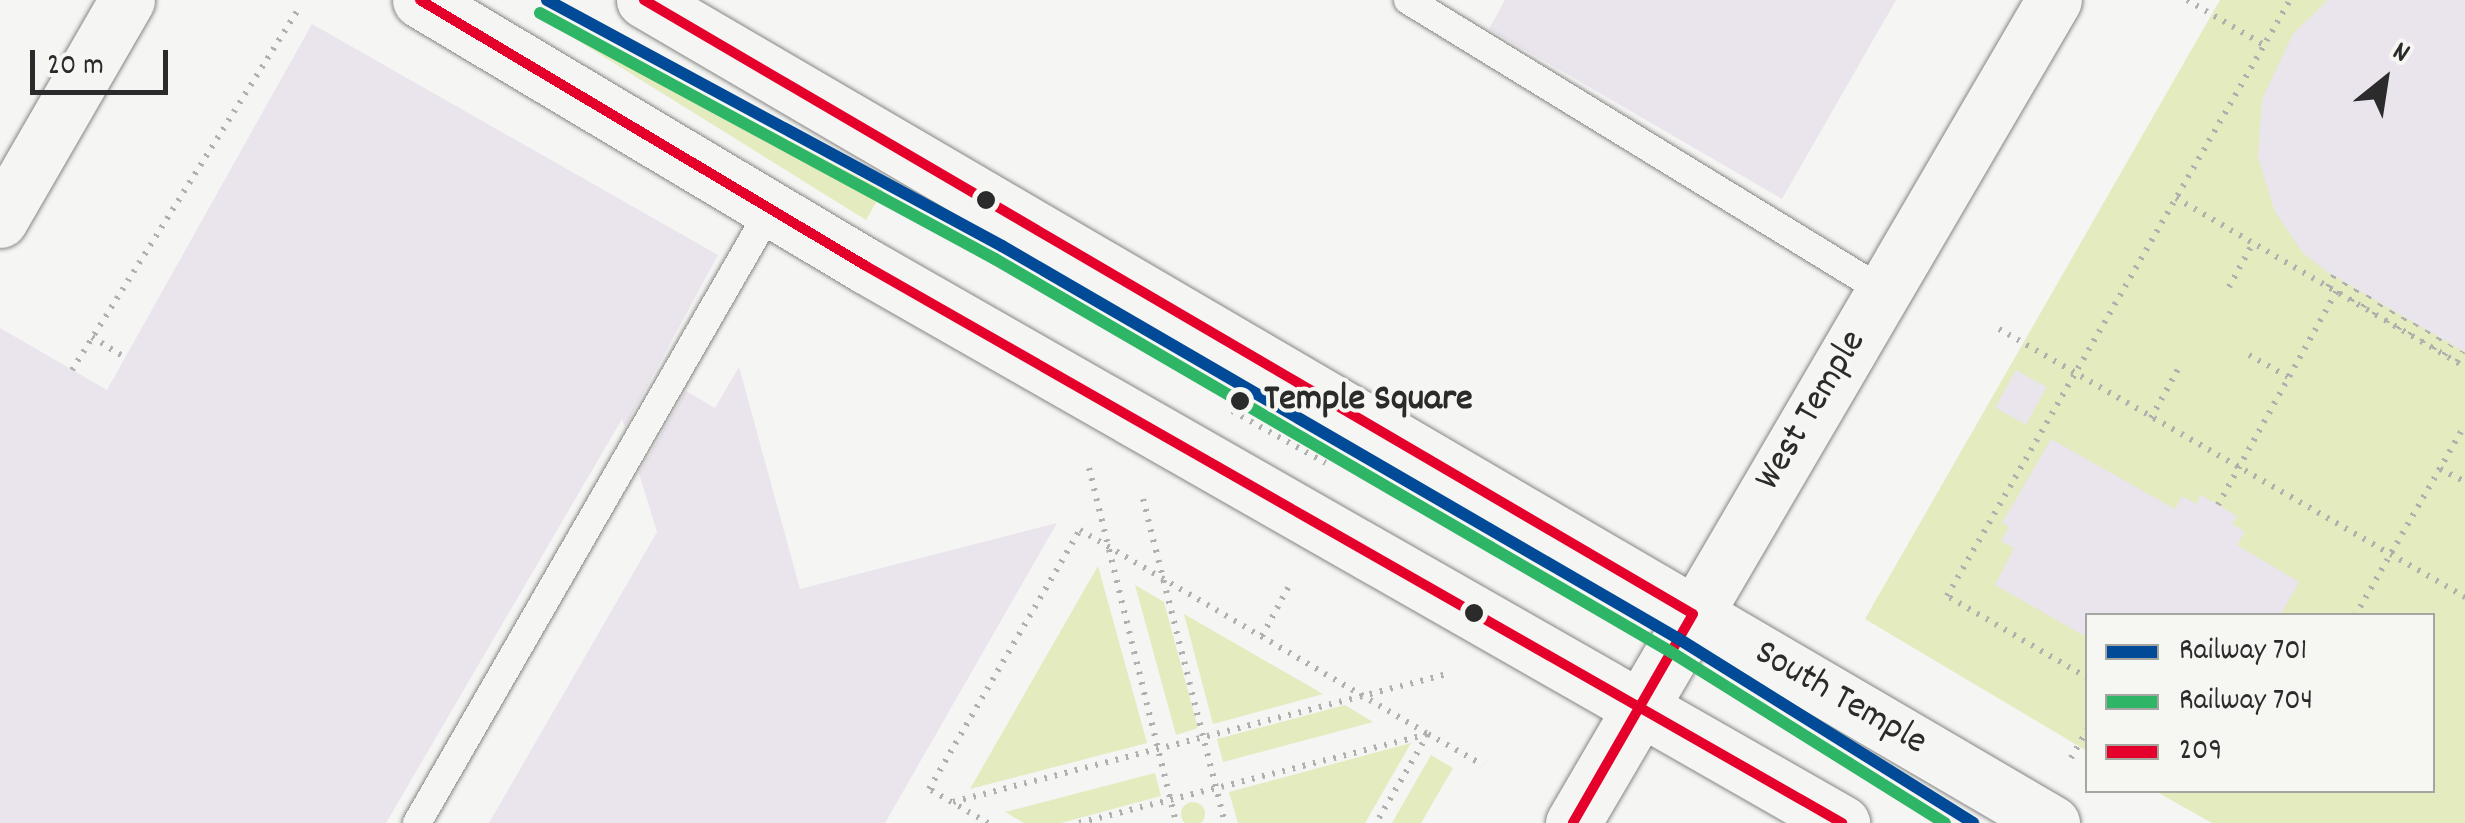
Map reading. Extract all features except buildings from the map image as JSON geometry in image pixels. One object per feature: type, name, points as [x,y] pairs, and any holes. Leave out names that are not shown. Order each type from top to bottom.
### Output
[{"type":"street","points":[[0,220],[128,0]]},
{"type":"street","points":[[420,0],[770,210],[1638,710],[1842,823]]},
{"type":"street","name":"South Temple","points":[[644,0],[2052,823]]},
{"type":"street","name":"West Temple","points":[[1573,823],[2054,0]]},
{"type":"lane","points":[[1408,0],[1883,291]]},
{"type":"lane","points":[[417,823],[770,210]]},
{"type":"path","points":[[2187,0],[2264,45]]},
{"type":"path","points":[[2085,676],[1947,596],[2290,0]]},
{"type":"path","points":[[72,370],[297,12]]},
{"type":"path","points":[[2176,198],[2465,367]]},
{"type":"path","points":[[2229,287],[2254,243]]},
{"type":"path","points":[[2328,287],[2334,275]]},
{"type":"path","points":[[2218,504],[2346,282]]},
{"type":"path","points":[[2352,301],[2358,289]]},
{"type":"path","points":[[2363,308],[2369,296]]},
{"type":"path","points":[[2374,315],[2382,304]]},
{"type":"path","points":[[2386,322],[2393,310]]},
{"type":"path","points":[[2398,328],[2405,317]]},
{"type":"path","points":[[2410,335],[2416,324]]},
{"type":"path","points":[[1999,329],[2465,597]]},
{"type":"path","points":[[2422,342],[2428,331]]},
{"type":"path","points":[[92,338],[125,358]]},
{"type":"path","points":[[2433,349],[2440,338]]},
{"type":"path","points":[[2444,355],[2450,344]]},
{"type":"path","points":[[2456,362],[2463,352]]},
{"type":"path","points":[[2249,355],[2290,378]]},
{"type":"path","points":[[2150,418],[2178,369]]},
{"type":"path","points":[[1214,402],[1334,466]]},
{"type":"path","points":[[2357,613],[2465,425]]},
{"type":"path","points":[[1089,468],[1176,823]]},
{"type":"path","points":[[2440,469],[2465,482]]},
{"type":"path","points":[[1143,499],[1225,823]]},
{"type":"path","points":[[988,823],[929,789],[1080,530],[1483,765]]},
{"type":"path","points":[[1262,636],[1290,584]]},
{"type":"path","points":[[952,802],[1447,674]]},
{"type":"path","points":[[2071,758],[2085,733]]},
{"type":"path","points":[[1079,823],[1428,734]]},
{"type":"path","points":[[1376,823],[1428,734]]},
{"type":"green space","points":[[2220,0],[2465,0],[2465,823],[2212,823],[2159,793],[2435,793],[2435,613],[2085,613],[2085,750],[1865,619]]},
{"type":"green space","points":[[577,29],[883,190],[866,220],[572,37]]},
{"type":"green space","points":[[1098,566],[1147,743],[970,789]]},
{"type":"green space","points":[[1135,585],[1164,602],[1198,728],[1176,735]]},
{"type":"green space","points":[[1184,614],[1323,694],[1213,724]]},
{"type":"green space","points":[[1345,705],[1373,722],[1223,762],[1217,739]]},
{"type":"green space","points":[[1411,743],[1365,823],[1238,823],[1229,792]]},
{"type":"green space","points":[[1431,755],[1453,768],[1421,823],[1392,823]]},
{"type":"green space","points":[[1155,773],[1161,796],[1061,823],[1024,823],[1005,812]]},
{"type":"green space","points":[[1198,803],[1204,809],[1202,823],[1184,823],[1184,805]]},
{"type":"rail line","name":"701","points":[[547,0],[1002,246],[1679,639],[1973,823]]},
{"type":"rail line","name":"704","points":[[540,13],[995,259],[1671,652],[1945,823]]},
{"type":"transit line","name":"209","points":[[420,0],[866,266],[1842,823]]},
{"type":"transit line","name":"209","points":[[644,0],[1693,614],[1573,823]]},
{"type":"place","name":"Temple Square","points":[[1240,401]]}]
